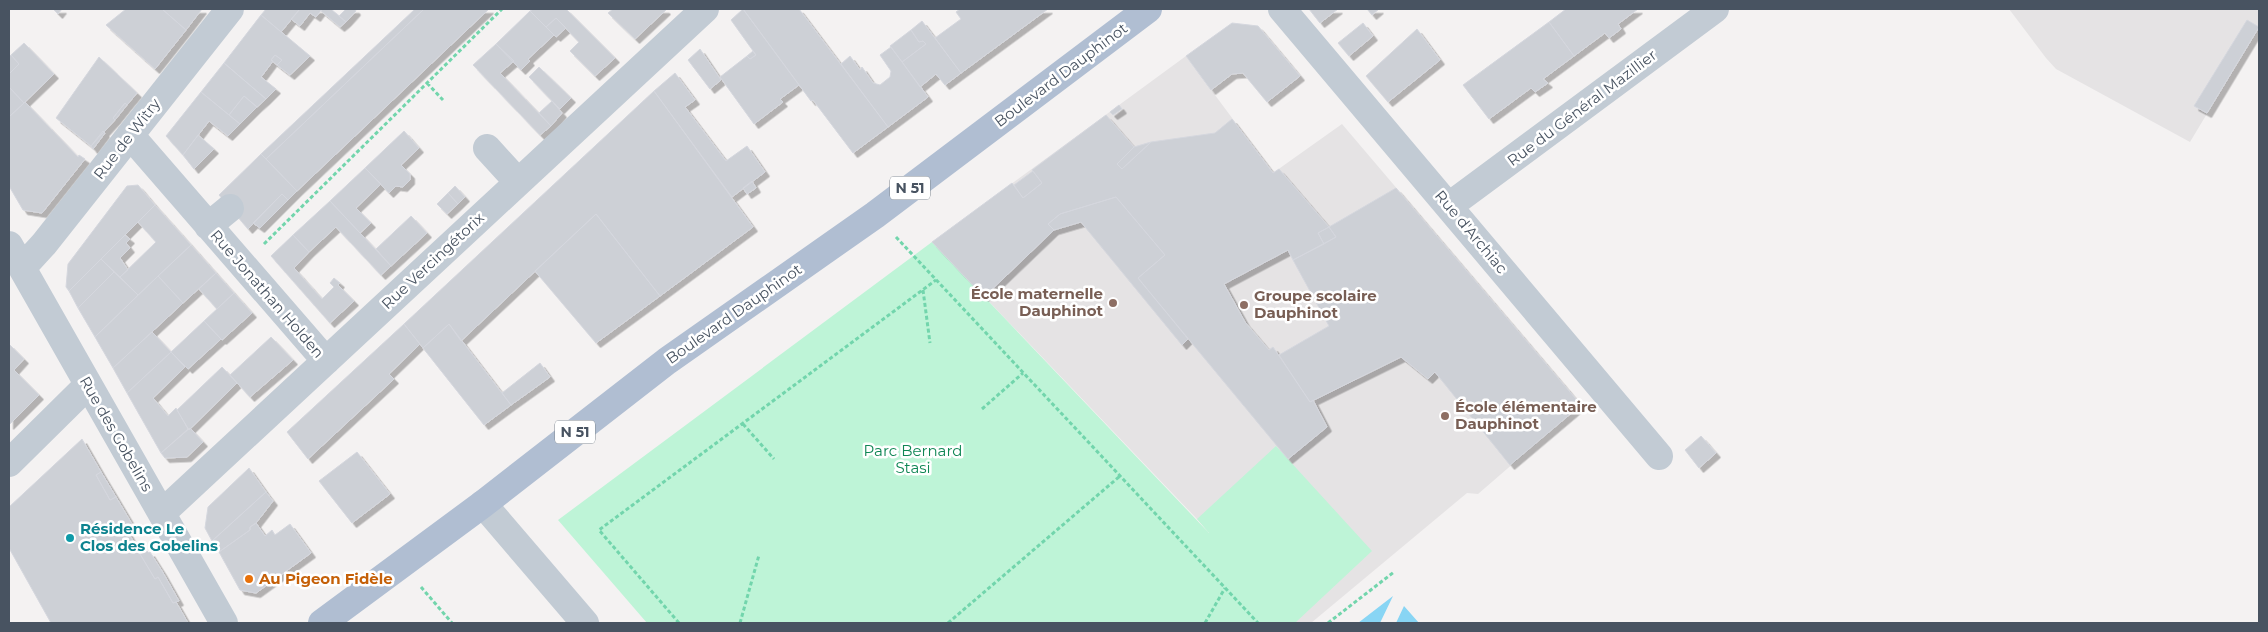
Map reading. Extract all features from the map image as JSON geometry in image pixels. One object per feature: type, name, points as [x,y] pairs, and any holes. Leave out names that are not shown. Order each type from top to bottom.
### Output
[{"type":"main road","name":"Boulevard Dauphinot","points":[[322,623],[403,565],[667,361],[875,215],[1148,9]]},
{"type":"street","name":"Rue de Witry","points":[[22,268],[44,244],[230,9]]},
{"type":"street","name":"Rue Vercingétorix","points":[[162,513],[705,9]]},
{"type":"street","name":"Rue d'Archiac","points":[[1282,9],[1659,456]]},
{"type":"street","name":"Rue du Général Mazillier","points":[[1449,206],[1715,9]]},
{"type":"street","name":"Rue Jonathan Holden","points":[[130,135],[326,361]]},
{"type":"street","points":[[487,148],[518,182]]},
{"type":"street","name":"Rue Jonathan Holden","points":[[208,226],[230,208]]},
{"type":"street","name":"Rue des Gobelins","points":[[9,245],[224,623]]},
{"type":"street","points":[[9,463],[88,385]]},
{"type":"street","points":[[483,504],[584,623]]},
{"type":"path","points":[[242,266],[502,9]]},
{"type":"path","points":[[427,83],[443,100]]},
{"type":"path","points":[[875,215],[1258,623]]},
{"type":"path","points":[[679,623],[599,530],[936,280]]},
{"type":"path","points":[[923,290],[930,343]]},
{"type":"path","points":[[982,409],[1023,373]]},
{"type":"path","points":[[742,424],[774,459]]},
{"type":"path","points":[[948,623],[1120,476]]},
{"type":"path","points":[[740,623],[759,555]]},
{"type":"path","points":[[403,565],[452,623]]},
{"type":"path","points":[[1328,623],[1394,572]]},
{"type":"path","points":[[1205,623],[1225,588]]},
{"type":"shaded area","points":[[2009,9],[2259,9],[2259,27],[2190,142],[2056,69]]},
{"type":"shaded area","name":"Groupe scolaire Dauphinot","points":[[1186,56],[1273,173],[1342,124],[1581,405],[1478,494],[1467,493],[1311,623],[1293,623],[1197,519],[932,242]]},
{"type":"green space","name":"Parc Bernard Stasi","points":[[932,242],[1209,533],[1197,519],[1276,446],[1372,551],[1295,623],[647,623],[558,520]]},
{"type":"water","points":[[1393,596],[1380,623],[1358,623]]},
{"type":"water","points":[[1404,606],[1419,623],[1396,623]]},
{"type":"building","points":[[53,9],[62,9],[58,14]]},
{"type":"building","points":[[126,9],[162,9],[186,30],[155,69],[106,25]]},
{"type":"building","points":[[162,9],[202,9],[186,30]]},
{"type":"building","points":[[266,9],[300,9],[281,32],[261,15]]},
{"type":"building","points":[[300,9],[322,9],[316,17],[310,13],[300,26],[291,19]]},
{"type":"building","points":[[322,9],[331,9],[346,22],[340,27],[321,11]]},
{"type":"building","points":[[346,9],[355,9],[356,11],[346,22],[339,16]]},
{"type":"building","points":[[415,9],[424,9],[266,159],[261,154]]},
{"type":"building","points":[[424,9],[489,9],[297,191],[266,159]]},
{"type":"building","points":[[533,9],[566,9],[615,58],[595,76],[570,51],[579,42],[556,18],[546,27],[530,11]]},
{"type":"building","points":[[613,9],[666,10],[635,39],[608,13]]},
{"type":"building","points":[[743,9],[799,9],[888,127],[853,153],[813,100],[811,101]]},
{"type":"building","points":[[743,9],[799,85],[780,99],[783,102],[754,124],[720,77],[747,56],[750,59],[756,55],[731,20]]},
{"type":"building","points":[[960,9],[1048,9],[961,73],[935,38],[961,19],[956,12]]},
{"type":"building","points":[[1309,9],[1338,9],[1320,23]]},
{"type":"building","points":[[1367,9],[1379,9],[1372,15]]},
{"type":"building","points":[[1566,9],[1638,9],[1618,24],[1621,29],[1609,38],[1605,33],[1574,56],[1549,22]]},
{"type":"building","points":[[530,11],[554,35],[528,59],[530,61],[521,70],[496,44]]},
{"type":"building","points":[[261,15],[310,56],[290,75],[277,65],[282,60],[275,55],[271,60],[273,61],[261,77],[276,89],[266,99],[224,63]]},
{"type":"building","points":[[556,18],[566,28],[556,37],[546,27]]},
{"type":"building","points":[[2247,20],[2259,27],[2207,113],[2194,106]]},
{"type":"building","points":[[922,21],[961,73],[945,85],[936,74],[920,87],[902,62],[926,44],[923,41],[919,42],[911,30]]},
{"type":"building","points":[[1549,22],[1574,56],[1543,79],[1548,83],[1535,92],[1531,88],[1489,119],[1463,85]]},
{"type":"building","points":[[1232,23],[1258,26],[1300,76],[1267,102],[1243,73],[1232,74],[1211,90],[1186,56]]},
{"type":"building","points":[[1363,23],[1373,36],[1349,56],[1338,43]]},
{"type":"building","points":[[1417,29],[1440,60],[1388,102],[1366,76]]},
{"type":"building","points":[[911,30],[919,42],[923,41],[926,44],[902,62],[890,46]]},
{"type":"building","points":[[24,43],[54,74],[24,103],[9,87],[9,74],[19,64],[11,55]]},
{"type":"building","points":[[496,44],[514,61],[500,73],[551,126],[540,135],[473,65]]},
{"type":"building","points":[[891,47],[928,97],[888,127],[841,64],[850,56],[860,70],[862,67],[873,83],[880,85],[890,77],[891,71],[880,55]]},
{"type":"building","points":[[700,49],[721,80],[710,89],[688,60]]},
{"type":"building","points":[[753,51],[756,55],[750,59],[747,56]]},
{"type":"building","points":[[11,55],[19,64],[9,74],[9,57]]},
{"type":"building","points":[[275,55],[282,60],[277,65],[271,60]]},
{"type":"building","points":[[99,57],[137,93],[127,105],[125,103],[113,118],[115,120],[91,146],[56,118]]},
{"type":"building","points":[[224,63],[266,99],[257,107],[244,96],[229,115],[201,92]]},
{"type":"building","points":[[539,67],[571,98],[560,109],[529,77]]},
{"type":"building","points":[[675,73],[695,100],[685,107],[726,161],[747,146],[765,172],[732,197],[654,91]]},
{"type":"building","points":[[9,87],[24,103],[9,117]]},
{"type":"building","points":[[654,91],[753,227],[660,296],[596,214],[461,341],[449,324],[423,348],[404,324]]},
{"type":"building","points":[[201,92],[240,124],[228,136],[209,121],[183,155],[166,136]]},
{"type":"building","points":[[244,96],[257,107],[240,124],[229,115]]},
{"type":"building","points":[[552,101],[562,113],[551,126],[539,113]]},
{"type":"building","points":[[25,102],[78,157],[79,155],[85,159],[42,213],[23,210],[9,186],[9,117]]},
{"type":"building","points":[[125,103],[127,105],[115,120],[113,118]]},
{"type":"building","points":[[1119,105],[1122,109],[1113,115],[1110,112]]},
{"type":"building","points":[[1106,115],[1134,147],[1117,164],[1122,169],[1151,142],[1215,133],[1232,119],[1273,173],[1279,169],[1329,227],[1318,233],[1324,244],[1293,260],[1288,250],[1224,284],[1245,322],[1269,350],[1273,347],[1310,402],[1313,400],[1327,427],[1288,459],[1138,278],[1165,255],[1116,197],[1060,214],[1048,224],[1054,230],[984,297],[932,242],[1012,183],[1023,198],[1042,183],[1032,170]]},
{"type":"building","points":[[103,131],[105,133],[93,149],[91,146]]},
{"type":"building","points":[[404,131],[419,148],[401,165],[410,174],[410,180],[403,187],[396,186],[389,193],[365,168]]},
{"type":"building","points":[[198,135],[214,149],[194,169],[183,155]]},
{"type":"building","points":[[1151,142],[1122,169],[1117,164],[1134,147]]},
{"type":"building","points":[[261,154],[297,191],[288,200],[282,194],[248,229],[219,195]]},
{"type":"building","points":[[365,168],[381,184],[356,208],[371,223],[360,233],[330,201]]},
{"type":"building","points":[[1033,171],[1042,183],[1023,198],[1014,185]]},
{"type":"building","points":[[752,181],[756,188],[747,194],[743,188]]},
{"type":"building","points":[[138,185],[155,205],[69,291],[66,287],[68,264],[127,186]]},
{"type":"building","points":[[455,186],[465,197],[458,204],[448,193]]},
{"type":"building","points":[[1396,188],[1581,405],[1510,465],[1435,372],[1428,379],[1401,357],[1310,402],[1279,355],[1329,326],[1293,260],[1336,237],[1329,227]]},
{"type":"building","points":[[448,193],[458,204],[447,214],[437,204]]},
{"type":"building","points":[[282,194],[288,200],[260,228],[253,223]]},
{"type":"building","points":[[1116,197],[1165,255],[1138,278],[1188,339],[1182,345],[1081,222],[1054,230],[1048,224],[1060,214]]},
{"type":"building","points":[[330,201],[391,266],[381,275],[336,227],[309,252],[293,235]]},
{"type":"building","points":[[155,205],[191,245],[138,295],[120,277],[156,242],[138,222]]},
{"type":"building","points":[[596,214],[660,296],[596,343],[535,271]]},
{"type":"building","points":[[411,216],[427,233],[391,266],[376,249]]},
{"type":"building","points":[[1329,227],[1336,237],[1324,244],[1318,233]]},
{"type":"building","points":[[125,235],[130,239],[126,243],[130,248],[120,258],[128,270],[120,277],[101,259]]},
{"type":"building","points":[[293,235],[309,252],[294,268],[322,299],[334,287],[330,283],[334,278],[340,283],[338,285],[354,301],[330,323],[271,256]]},
{"type":"building","points":[[191,245],[216,273],[183,303],[158,276]]},
{"type":"building","points":[[101,259],[114,272],[78,308],[69,291]]},
{"type":"building","points":[[114,272],[138,295],[95,337],[78,308]]},
{"type":"building","points":[[216,273],[234,293],[217,309],[199,289]]},
{"type":"building","points":[[158,276],[183,303],[113,368],[95,337]]},
{"type":"building","points":[[234,293],[252,313],[222,340],[204,321]]},
{"type":"building","points":[[204,321],[221,339],[188,369],[171,352]]},
{"type":"building","points":[[404,324],[420,344],[389,374],[394,379],[308,459],[287,432]]},
{"type":"building","points":[[449,324],[511,405],[484,425],[423,348]]},
{"type":"building","points":[[152,332],[171,352],[127,393],[113,368]]},
{"type":"building","points":[[271,337],[293,360],[250,397],[230,375]]},
{"type":"building","points":[[9,344],[24,359],[14,370],[39,395],[9,425]]},
{"type":"building","points":[[171,352],[185,367],[153,398],[168,416],[176,408],[188,429],[161,453],[127,393]]},
{"type":"building","points":[[540,363],[550,377],[511,405],[502,393]]},
{"type":"building","points":[[222,367],[237,383],[189,430],[177,410]]},
{"type":"building","points":[[190,428],[203,442],[187,457],[165,458],[161,453]]},
{"type":"building","points":[[1701,436],[1716,453],[1699,468],[1685,450]]},
{"type":"building","name":"Résidence Le Clos des Gobelins","points":[[82,439],[101,472],[96,475],[110,500],[116,497],[132,524],[126,528],[140,554],[155,579],[158,577],[173,603],[176,602],[188,623],[51,623],[9,548],[9,507]]},
{"type":"building","points":[[357,452],[390,494],[352,523],[319,481]]},
{"type":"building","points":[[249,468],[266,492],[212,541],[205,528],[208,507]]},
{"type":"building","points":[[101,472],[116,497],[110,500],[96,475]]},
{"type":"building","points":[[266,492],[273,501],[256,523],[250,527],[250,530],[219,552],[212,541]]},
{"type":"building","points":[[256,523],[265,536],[272,530],[275,535],[290,524],[311,553],[256,593],[240,590],[219,552],[250,530],[250,527]]},
{"type":"building","points":[[146,550],[150,552],[179,601],[173,603],[158,577],[155,579],[140,554]]},
{"type":"place","name":"École maternelle Dauphinot","points":[[1113,303]]},
{"type":"place","name":"Groupe scolaire Dauphinot","points":[[1244,305]]},
{"type":"place","name":"École élémentaire Dauphinot","points":[[1445,416]]},
{"type":"place","name":"Résidence Le Clos des Gobelins","points":[[70,538]]},
{"type":"place","name":"Au Pigeon Fidèle","points":[[249,579]]}]
